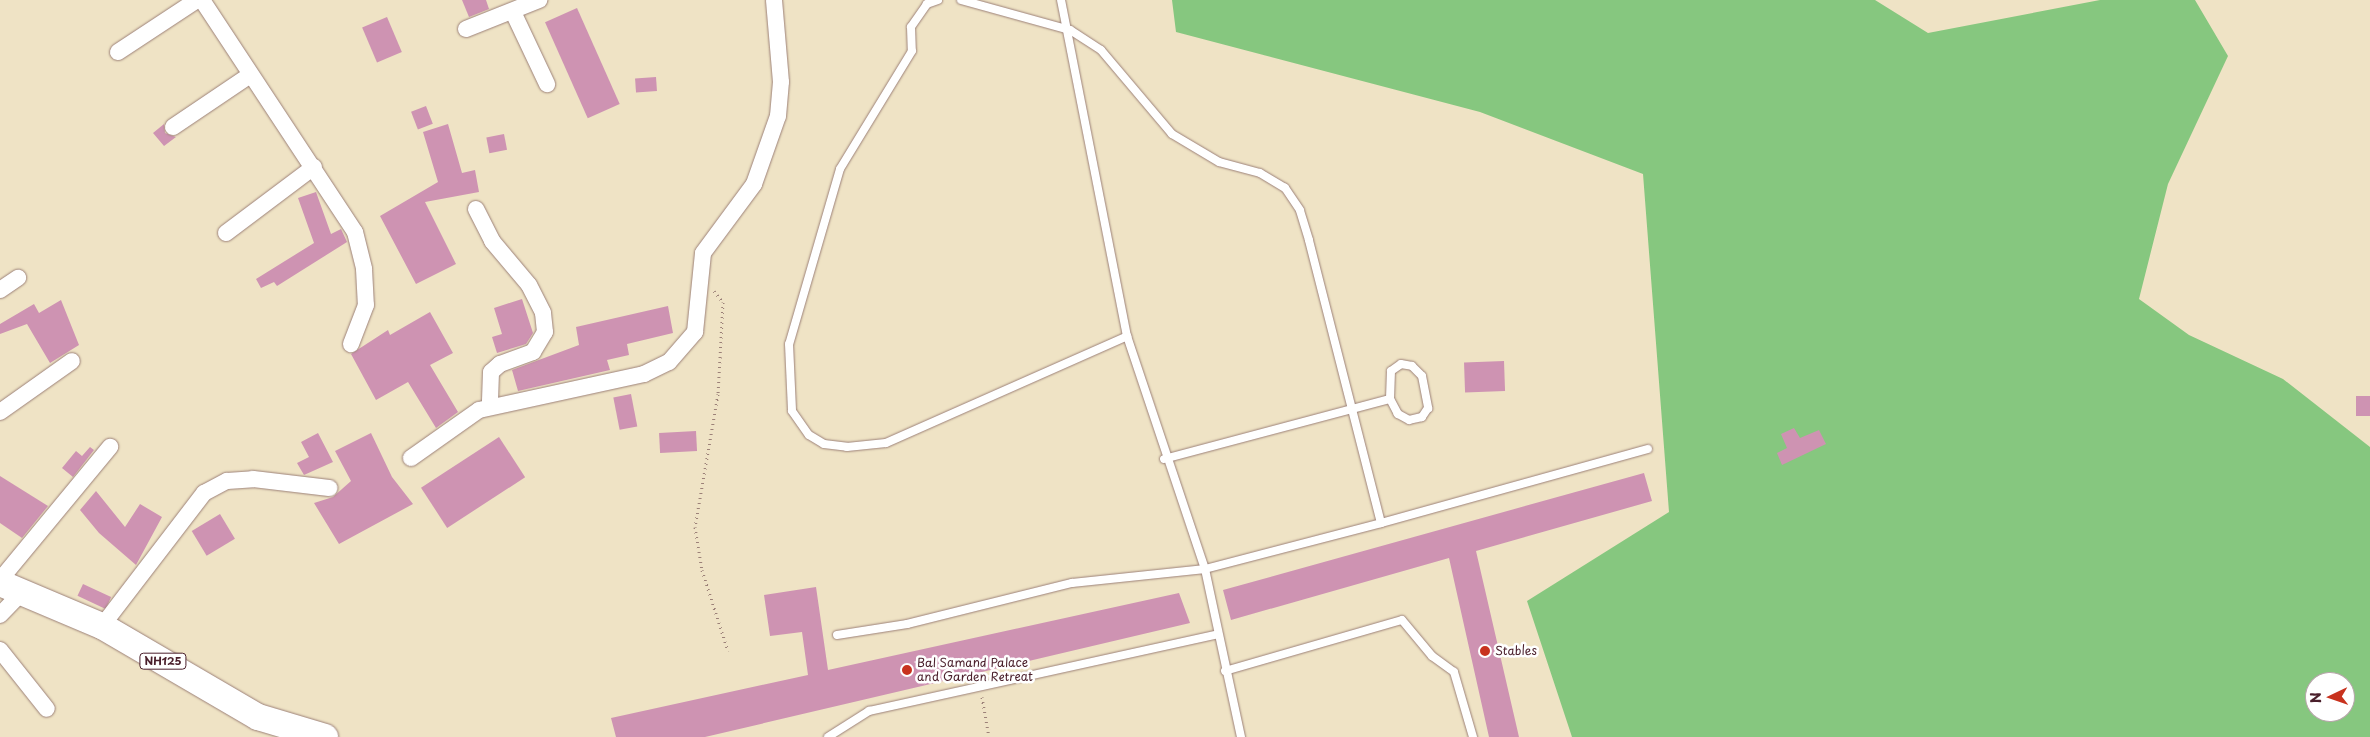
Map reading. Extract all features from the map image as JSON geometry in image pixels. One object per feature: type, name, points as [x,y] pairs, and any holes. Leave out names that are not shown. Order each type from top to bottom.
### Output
[{"type":"highway","name":"NH125","points":[[7,585],[102,626],[258,717],[326,737]]},
{"type":"street","points":[[118,52],[197,0]]},
{"type":"street","points":[[202,0],[250,75],[314,167],[361,250],[366,305],[352,344]]},
{"type":"street","points":[[466,29],[513,12],[539,0]]},
{"type":"street","points":[[411,458],[478,410],[644,374],[669,362],[695,332],[703,253],[713,237],[736,210],[758,176],[778,116],[781,82],[774,0]]},
{"type":"street","points":[[513,12],[547,84]]},
{"type":"street","points":[[173,127],[250,75]]},
{"type":"street","points":[[226,233],[314,167]]},
{"type":"street","points":[[476,209],[492,241],[529,285],[543,313],[545,332],[533,352],[500,364],[492,372],[490,406]]},
{"type":"street","points":[[0,290],[18,278]]},
{"type":"street","points":[[0,412],[72,361]]},
{"type":"street","points":[[0,615],[7,585],[110,447]]},
{"type":"street","points":[[102,626],[204,493],[227,481],[254,479],[329,488]]},
{"type":"street","points":[[0,650],[47,709]]},
{"type":"lane","points":[[938,0],[926,4],[911,27],[912,50],[840,170],[789,344],[792,411],[809,435],[824,444],[847,447],[886,443],[1127,336]]},
{"type":"lane","points":[[960,0],[1070,30],[1101,50],[1172,134],[1219,162],[1260,172],[1286,188],[1300,210],[1309,240],[1381,523]]},
{"type":"lane","points":[[1061,0],[1070,30],[1127,336],[1164,459],[1205,569],[1216,635],[1240,737]]},
{"type":"lane","points":[[1401,364],[1412,366],[1422,376],[1428,408],[1422,417],[1409,420],[1398,414],[1390,399],[1391,371],[1401,364]]},
{"type":"lane","points":[[1164,459],[1354,411],[1390,399]]},
{"type":"lane","points":[[837,635],[907,624],[1072,583],[1205,569],[1381,523],[1648,449]]},
{"type":"lane","points":[[1225,671],[1402,620],[1432,656],[1454,672],[1473,737]]},
{"type":"lane","points":[[828,737],[869,711],[1216,635]]},
{"type":"path","points":[[700,273],[723,302],[723,325],[718,394],[696,528],[702,570],[728,651]]},
{"type":"path","points":[[980,687],[989,737]]},
{"type":"green space","points":[[1172,0],[1875,0],[1928,33],[2100,0],[2195,0],[2228,56],[2168,184],[2139,299],[2189,335],[2283,379],[2370,447],[2370,737],[1572,737],[1527,601],[1669,512],[1643,174],[1480,112],[1176,32]]},
{"type":"building","points":[[462,0],[486,0],[489,9],[469,17]]},
{"type":"building","points":[[577,8],[620,104],[588,118],[545,22]]},
{"type":"building","points":[[387,17],[402,52],[377,63],[362,28]]},
{"type":"building","points":[[656,77],[657,91],[636,92],[635,78]]},
{"type":"building","points":[[426,106],[433,124],[418,129],[411,112]]},
{"type":"building","points":[[164,124],[165,133],[176,137],[164,146],[153,133]]},
{"type":"building","points":[[448,124],[462,173],[475,170],[479,192],[425,202],[456,264],[416,284],[380,216],[438,182],[423,132]]},
{"type":"building","points":[[504,134],[507,150],[489,153],[486,137]]},
{"type":"building","points":[[316,192],[331,234],[341,229],[347,242],[277,286],[274,282],[261,288],[256,279],[314,243],[298,198]]},
{"type":"building","points":[[522,299],[533,333],[526,344],[497,353],[492,337],[502,334],[494,308]]},
{"type":"building","points":[[61,300],[79,345],[50,363],[27,324],[0,334],[0,324],[34,304],[39,313]]},
{"type":"building","points":[[668,306],[673,333],[627,344],[629,355],[607,360],[610,370],[518,391],[512,370],[579,345],[576,327]]},
{"type":"building","points":[[430,312],[453,353],[430,365],[458,412],[436,428],[408,382],[376,400],[351,354],[388,330],[390,335]]},
{"type":"building","points":[[1504,361],[1505,391],[1465,392],[1464,362]]},
{"type":"building","points":[[631,394],[637,426],[620,430],[613,397]]},
{"type":"building","points":[[2356,396],[2370,396],[2370,416],[2356,416]]},
{"type":"building","points":[[1794,428],[1800,438],[1819,430],[1826,444],[1782,465],[1777,453],[1787,448],[1781,434]]},
{"type":"building","points":[[696,431],[697,451],[660,453],[659,433]]},
{"type":"building","points":[[318,433],[333,462],[304,475],[297,463],[309,457],[301,442]]},
{"type":"building","points":[[371,433],[392,477],[413,504],[339,544],[314,503],[333,497],[351,481],[335,451]]},
{"type":"building","points":[[499,437],[525,477],[447,528],[421,488]]},
{"type":"building","points":[[90,447],[94,450],[73,477],[62,468],[76,451],[82,456]]},
{"type":"building","points":[[1644,473],[1652,501],[1476,551],[1519,737],[1489,737],[1449,558],[1231,620],[1223,590]]},
{"type":"building","points":[[0,476],[48,506],[22,538],[0,523]]},
{"type":"building","points":[[96,491],[125,527],[140,504],[162,517],[136,565],[99,533],[80,510]]},
{"type":"building","points":[[220,514],[235,539],[207,556],[192,531]]},
{"type":"building","points":[[83,584],[111,597],[106,609],[78,596]]},
{"type":"building","name":"Bal Samand Palace and Garden Retreat","points":[[816,587],[828,670],[1179,593],[1190,623],[705,737],[616,737],[611,718],[808,675],[802,632],[770,636],[764,595]]},
{"type":"place","name":"Stables","points":[[1485,651]]},
{"type":"place","name":"Bal Samand Palace and Garden Retreat","points":[[907,670]]}]
